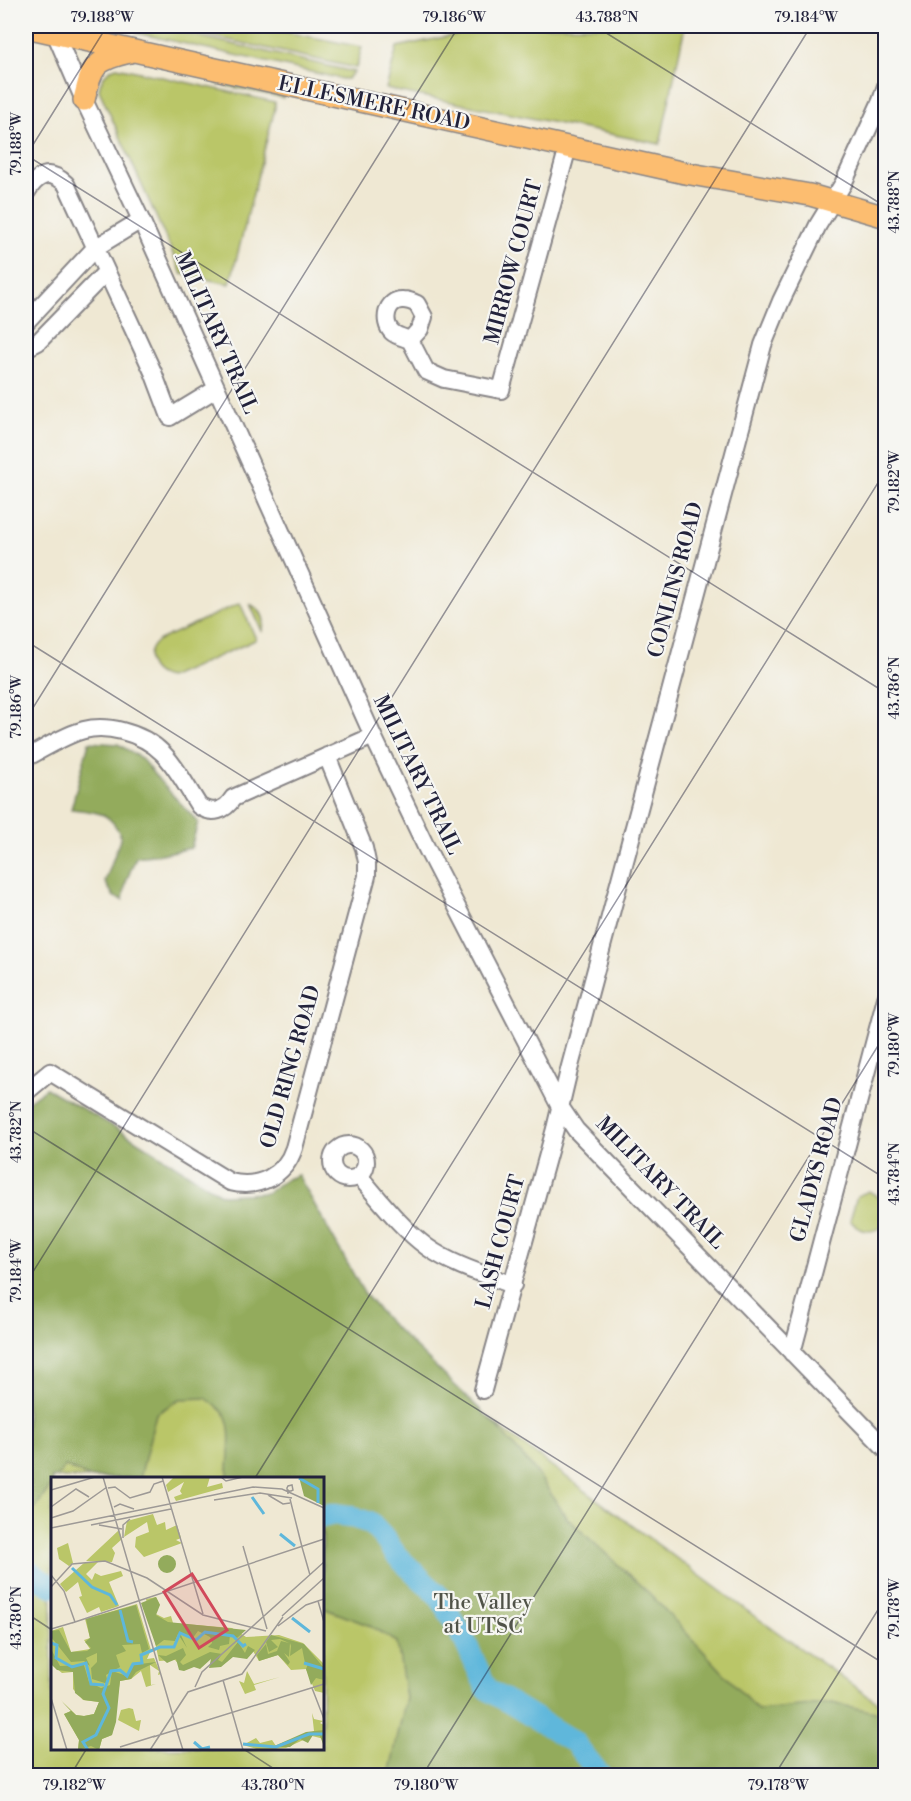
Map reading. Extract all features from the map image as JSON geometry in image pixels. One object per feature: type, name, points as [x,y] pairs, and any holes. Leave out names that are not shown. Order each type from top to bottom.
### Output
[{"type":"main road","name":"ELLESMERE ROAD","points":[[26,27],[53,29],[134,51],[885,217]]},
{"type":"main road","points":[[84,100],[90,75],[97,65],[108,57],[134,51]]},
{"type":"main road","name":"ELLESMERE ROAD","points":[[830,205],[885,226]]},
{"type":"street","name":"MILITARY TRAIL","points":[[53,29],[373,736],[427,849],[559,1105],[576,1130],[885,1449]]},
{"type":"street","name":"CONLINS ROAD","points":[[559,1105],[763,345],[780,301],[843,184],[885,86]]},
{"type":"street","name":"MIRROW COURT","points":[[410,340],[426,371],[444,379],[501,390],[568,147]]},
{"type":"street","points":[[26,193],[32,184],[43,176],[59,177],[68,187],[105,272],[153,372],[170,417],[216,388]]},
{"type":"street","points":[[26,322],[95,248],[141,220]]},
{"type":"street","points":[[26,348],[38,342],[105,272]]},
{"type":"street","points":[[26,758],[82,730],[95,728],[134,734],[151,742],[165,754],[200,806],[224,797],[231,802],[373,736]]},
{"type":"street","name":"OLD RING ROAD","points":[[26,1092],[50,1072],[226,1180],[242,1184],[257,1183],[270,1178],[282,1169],[294,1148],[368,876],[368,862],[364,848],[327,756]]},
{"type":"street","name":"GLADYS ROAD","points":[[792,1353],[885,998]]},
{"type":"street","name":"LASH COURT","points":[[483,1390],[555,1129],[559,1105]]},
{"type":"street","points":[[359,1176],[408,1232],[427,1247],[465,1268],[513,1284]]},
{"type":"green space","points":[[154,26],[354,72],[347,79],[342,79],[137,33],[139,28]]},
{"type":"green space","points":[[165,26],[231,26],[252,31],[276,30],[362,47],[356,68]]},
{"type":"green space","points":[[463,26],[685,26],[660,144],[386,89],[397,47],[459,34]]},
{"type":"green space","points":[[117,67],[275,102],[230,284],[182,274],[99,90],[105,76]]},
{"type":"green space","points":[[218,80],[284,95],[283,98],[217,84]]},
{"type":"green space","points":[[240,603],[256,639],[169,678],[156,673],[152,668],[149,663],[150,651],[159,640]]},
{"type":"green space","points":[[250,604],[262,615],[264,623],[262,631]]},
{"type":"green space","points":[[89,742],[118,744],[141,758],[198,822],[191,848],[136,857],[126,882],[123,900],[114,897],[105,882],[121,837],[117,828],[102,814],[71,809]]},
{"type":"green space","name":"The Valley at UTSC","points":[[46,1088],[120,1130],[222,1195],[266,1193],[287,1179],[298,1175],[364,1293],[386,1319],[493,1422],[538,1474],[566,1517],[652,1596],[758,1710],[832,1703],[885,1714],[885,1775],[389,1775],[406,1698],[397,1642],[368,1625],[324,1608],[324,1477],[228,1477],[230,1437],[228,1422],[219,1408],[206,1398],[180,1399],[156,1414],[140,1477],[88,1477],[65,1466],[58,1477],[51,1477],[51,1485],[26,1522],[26,1103]]},
{"type":"green space","name":"The Valley at UTSC","points":[[26,1114],[326,1299],[753,1615],[885,1708],[885,1775],[26,1776]]},
{"type":"green space","points":[[869,1191],[883,1201],[886,1213],[885,1225],[866,1231],[858,1228],[850,1220],[857,1196]]},
{"type":"waterway","points":[[324,1516],[334,1514],[349,1516],[370,1523],[397,1556],[439,1596],[461,1633],[487,1689],[574,1742],[601,1776]]},
{"type":"waterway","points":[[26,1568],[51,1585]]}]
